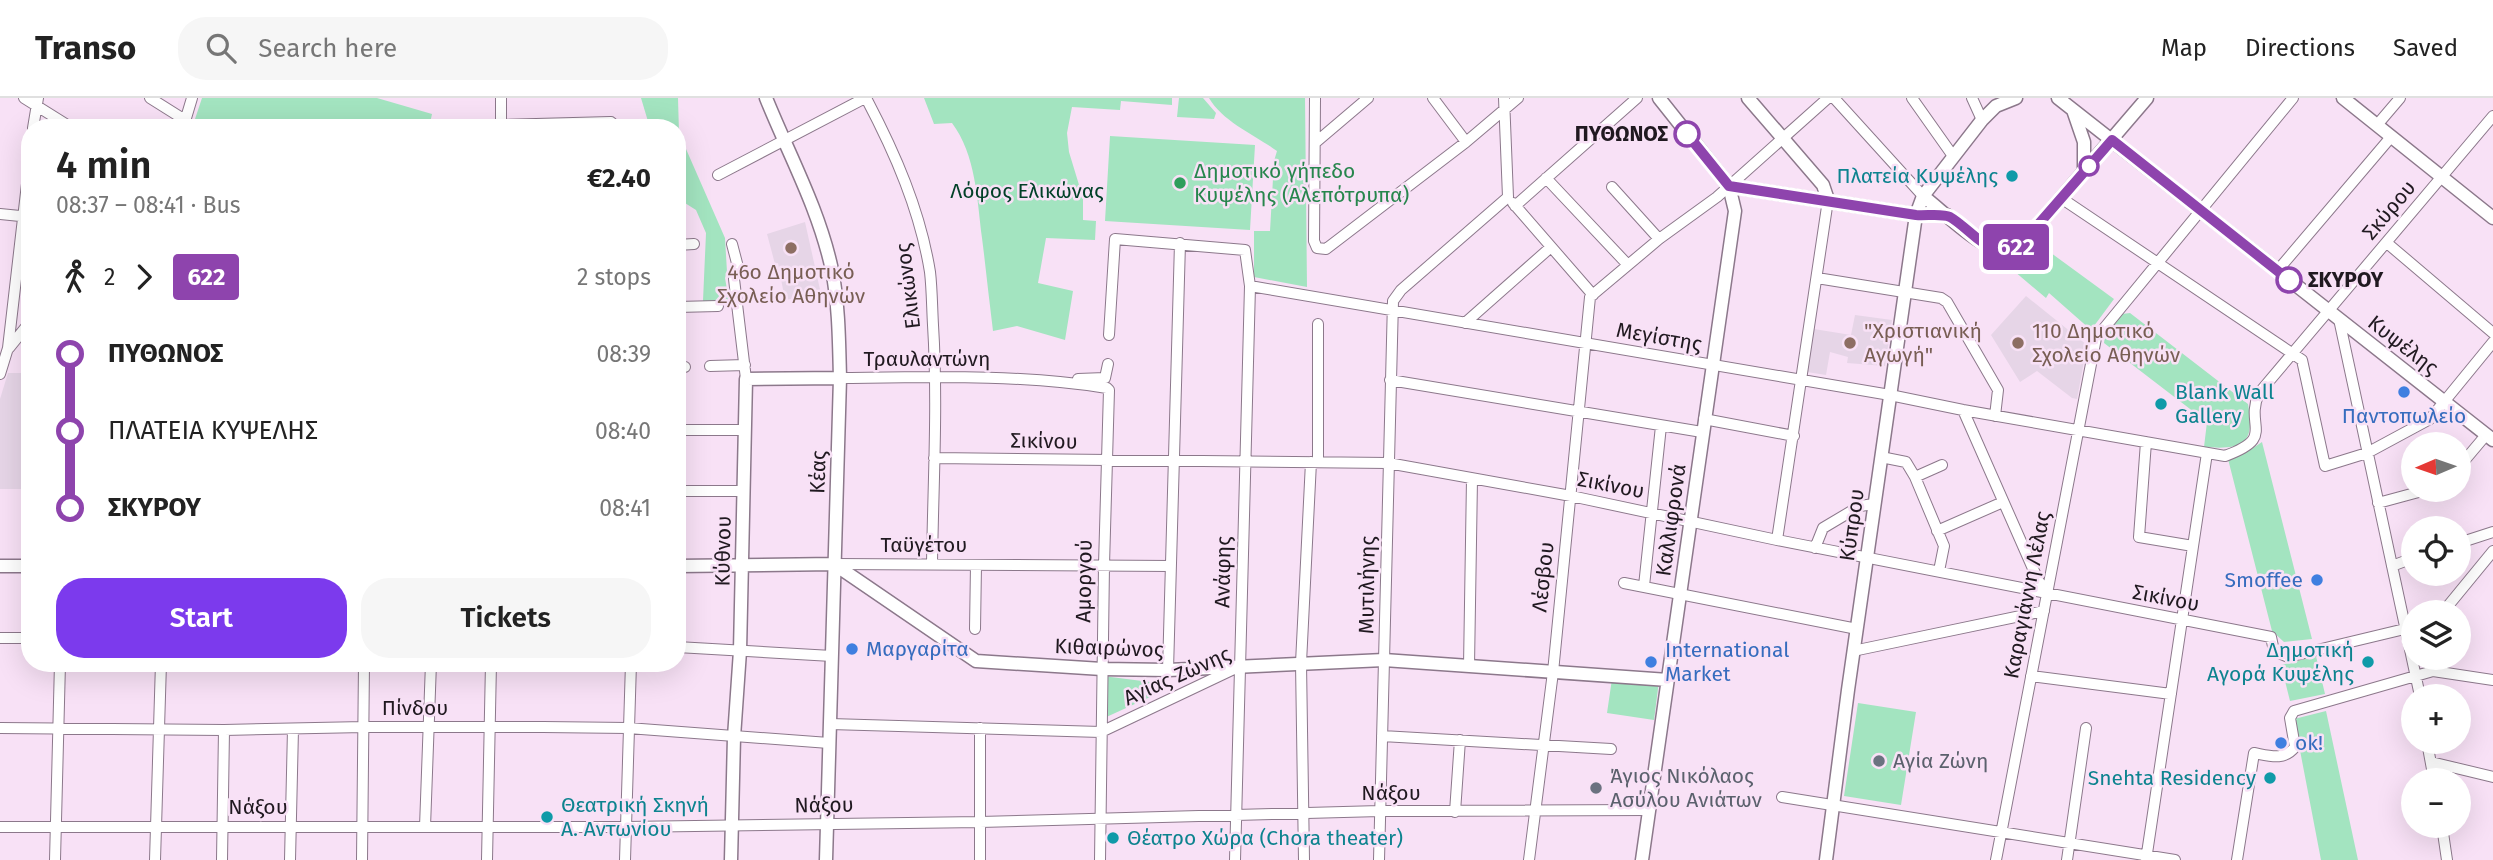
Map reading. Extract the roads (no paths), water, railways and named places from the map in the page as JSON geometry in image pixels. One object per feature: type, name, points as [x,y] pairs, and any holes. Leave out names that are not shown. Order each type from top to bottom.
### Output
[{"type":"street","points":[[24,98],[37,102],[60,119]]},
{"type":"street","points":[[150,98],[177,119]]},
{"type":"street","points":[[186,119],[192,98]]},
{"type":"street","points":[[501,98],[501,119]]},
{"type":"street","name":"Κέας","points":[[766,98],[809,196],[832,268],[838,314],[840,378],[826,860]]},
{"type":"street","points":[[718,174],[865,98]]},
{"type":"street","name":"Ελικώνος","points":[[865,98],[893,150],[921,232],[930,273],[936,376],[932,565]]},
{"type":"street","points":[[1315,98],[1314,241],[1317,248],[1326,249],[1466,142],[1518,98]]},
{"type":"street","points":[[1315,143],[1368,98]]},
{"type":"street","points":[[1433,98],[1466,142]]},
{"type":"street","points":[[1504,98],[1512,201],[1592,296],[1659,239],[1729,186],[1828,98]]},
{"type":"street","points":[[1391,310],[1393,301],[1401,290],[1512,201],[1546,178],[1637,98]]},
{"type":"street","points":[[1659,98],[1729,186],[1916,215],[1947,215]]},
{"type":"street","points":[[1748,98],[1823,185],[1828,200],[1777,540]]},
{"type":"street","points":[[1835,98],[1923,196],[1987,247],[1997,251],[2008,251],[2022,243],[2147,98]]},
{"type":"street","points":[[1912,98],[1953,156]]},
{"type":"street","points":[[1972,98],[1982,120]]},
{"type":"street","points":[[1923,196],[1982,120],[1996,106],[2016,98]]},
{"type":"street","name":"Κυψέλης","points":[[2058,98],[2489,438]]},
{"type":"street","points":[[2158,263],[2293,98]]},
{"type":"street","points":[[2343,98],[2493,218]]},
{"type":"street","points":[[2377,125],[2400,98]]},
{"type":"street","points":[[2073,110],[2084,142],[2084,171]]},
{"type":"street","name":"Σκύρου","points":[[2225,456],[2251,444],[2256,436],[2254,407],[2259,393],[2293,354],[2334,315],[2387,243],[2493,116]]},
{"type":"street","points":[[2278,271],[2391,137]]},
{"type":"street","points":[[1546,178],[1628,265]]},
{"type":"street","name":"Καλλιφρονά","points":[[1642,860],[1735,211],[1729,186]]},
{"type":"street","points":[[1612,187],[1659,239]]},
{"type":"street","name":"Κύπρου","points":[[1826,860],[1853,651],[1916,215],[1923,196]]},
{"type":"street","points":[[2061,198],[2302,360],[2325,466],[2367,453],[2430,419],[2493,342]]},
{"type":"street","points":[[0,214],[21,216]]},
{"type":"street","points":[[1109,335],[1115,239],[1245,250],[1250,286]]},
{"type":"street","points":[[1168,670],[1180,243]]},
{"type":"street","points":[[2387,243],[2493,332]]},
{"type":"street","points":[[686,244],[694,244]]},
{"type":"street","name":"Κύθνου","points":[[731,860],[743,566],[746,379],[734,279],[738,267],[732,244]]},
{"type":"street","points":[[0,374],[21,247]]},
{"type":"street","points":[[1465,323],[1551,247]]},
{"type":"street","name":"Καραγιάννη Λέλας","points":[[1996,860],[2096,338],[2158,263]]},
{"type":"street","points":[[1817,278],[1941,298],[1947,302],[1998,390],[1995,416]]},
{"type":"street","name":"Μεγίστης","points":[[1250,286],[1890,394],[1995,416],[2225,456]]},
{"type":"street","name":"Ανάφης","points":[[1235,860],[1250,286]]},
{"type":"street","name":"Λέσβου","points":[[1529,860],[1553,672],[1592,296]]},
{"type":"street","points":[[686,307],[718,306]]},
{"type":"street","name":"Μυτιλήνης","points":[[1379,860],[1391,310]]},
{"type":"street","points":[[2334,315],[2401,600]]},
{"type":"street","points":[[1304,860],[1301,663],[1314,462],[1318,324]]},
{"type":"street","points":[[4,348],[21,331]]},
{"type":"street","points":[[1067,382],[1105,378],[1108,364]]},
{"type":"street","points":[[710,366],[745,365]]},
{"type":"street","name":"Τραυλαντώνη","points":[[746,379],[936,376],[1067,382],[1108,387]]},
{"type":"street","points":[[1390,380],[1661,426],[1703,426],[1794,436]]},
{"type":"street","name":"Αμοργού","points":[[1100,860],[1104,565],[1110,393],[1108,387]]},
{"type":"street","points":[[1963,410],[2038,580],[2047,593]]},
{"type":"street","points":[[1644,586],[1661,426]]},
{"type":"street","points":[[686,430],[744,429]]},
{"type":"street","points":[[2471,455],[2489,438]]},
{"type":"street","points":[[2146,442],[2139,537],[2193,546]]},
{"type":"street","points":[[2146,858],[2207,453]]},
{"type":"street","points":[[1881,457],[1906,462],[1915,477],[1944,549],[1939,572]]},
{"type":"street","name":"Σικίνου","points":[[934,458],[1388,463],[1652,512],[1815,548],[2271,637],[2274,651],[2288,657],[2401,630]]},
{"type":"street","points":[[1915,477],[1942,465]]},
{"type":"street","points":[[1469,666],[1472,480]]},
{"type":"street","points":[[686,491],[744,491]]},
{"type":"street","points":[[2378,503],[2401,497]]},
{"type":"street","points":[[1937,531],[2003,502]]},
{"type":"street","points":[[1815,548],[1823,528],[1860,506],[1874,504]]},
{"type":"street","points":[[2471,539],[2493,532]]},
{"type":"street","points":[[2453,600],[2493,551]]},
{"type":"street","points":[[2392,566],[2401,563]]},
{"type":"street","name":"Κιθαιρώνος","points":[[834,564],[976,661],[1102,669],[1240,667]]},
{"type":"street","points":[[975,629],[976,565]]},
{"type":"street","points":[[0,566],[21,566]]},
{"type":"street","name":"Ταϋγέτου","points":[[686,566],[1171,566]]},
{"type":"street","points":[[1624,583],[1857,629]]},
{"type":"street","points":[[1853,651],[2044,611]]},
{"type":"street","points":[[0,638],[21,638]]},
{"type":"street","points":[[686,648],[832,656]]},
{"type":"street","name":"Αγίας Ζώνης","points":[[830,724],[1101,732],[1240,667],[1301,663],[1384,660],[1668,680]]},
{"type":"street","points":[[2415,670],[2418,684]]},
{"type":"street","points":[[2237,860],[2254,753],[2281,758],[2289,755],[2295,747],[2290,718],[2294,711],[2433,671],[2493,680]]},
{"type":"street","points":[[55,860],[60,672]]},
{"type":"street","points":[[155,860],[161,672]]},
{"type":"street","points":[[362,860],[364,672]]},
{"type":"street","points":[[425,827],[431,672]]},
{"type":"street","points":[[487,860],[491,672]]},
{"type":"street","points":[[625,860],[631,672]]},
{"type":"street","points":[[2031,676],[2171,694]]},
{"type":"street","name":"Πίνδου","points":[[0,728],[628,729],[829,743]]},
{"type":"street","points":[[980,728],[980,860]]},
{"type":"street","points":[[2067,860],[2086,728]]},
{"type":"street","points":[[290,860],[293,729]]},
{"type":"street","points":[[222,860],[224,730]]},
{"type":"street","points":[[1382,736],[1611,749]]},
{"type":"street","points":[[1455,812],[1460,740]]},
{"type":"street","points":[[2429,754],[2432,768]]},
{"type":"street","points":[[2431,762],[2493,778]]},
{"type":"street","points":[[1782,797],[2146,858],[2175,860]]},
{"type":"street","name":"Νάξου","points":[[0,827],[732,826],[1380,811],[1649,810]]},
{"type":"street","points":[[2444,838],[2447,860]]},
{"type":"place","name":"ΠΥΘΩΝΟΣ","points":[[1687,134]]},
{"type":"place","name":"Πλατεία Κυψέλης","points":[[2012,176]]},
{"type":"place","name":"Δημοτικό γήπεδο Κυψέλης (Αλεπότρυπα)","points":[[1180,183]]},
{"type":"place","name":"46ο Δημοτικό Σχολείο Αθηνών","points":[[791,248]]},
{"type":"place","name":"ΣΚΥΡΟΥ","points":[[2289,280]]},
{"type":"place","name":"\"Χριστιανική Αγωγή\"","points":[[1850,343]]},
{"type":"place","name":"110 Δημοτικό Σχολείο Αθηνών","points":[[2018,343]]},
{"type":"place","name":"Παντοπωλείο","points":[[2404,392]]},
{"type":"place","name":"Blank Wall Gallery","points":[[2161,404]]},
{"type":"place","name":"Smoffee","points":[[2317,580]]},
{"type":"place","name":"Μαργαρίτα","points":[[852,649]]},
{"type":"place","name":"International Market","points":[[1651,662]]},
{"type":"place","name":"Δημοτική Αγορά Κυψέλης","points":[[2368,662]]},
{"type":"place","name":"ok!","points":[[2281,743]]},
{"type":"place","name":"Αγία Ζώνη","points":[[1879,761]]},
{"type":"place","name":"Snehta Residency","points":[[2270,778]]},
{"type":"place","name":"Άγιος Νικόλαος Ασύλου Ανιάτων","points":[[1596,788]]},
{"type":"place","name":"Θεατρική Σκηνή Α. Αντωνίου","points":[[547,817]]},
{"type":"place","name":"Θέατρο Χώρα (Chora theater)","points":[[1113,838]]},
{"type":"park label","name":"Λόφος Ελικώνας","points":[[1027,191]]}]
